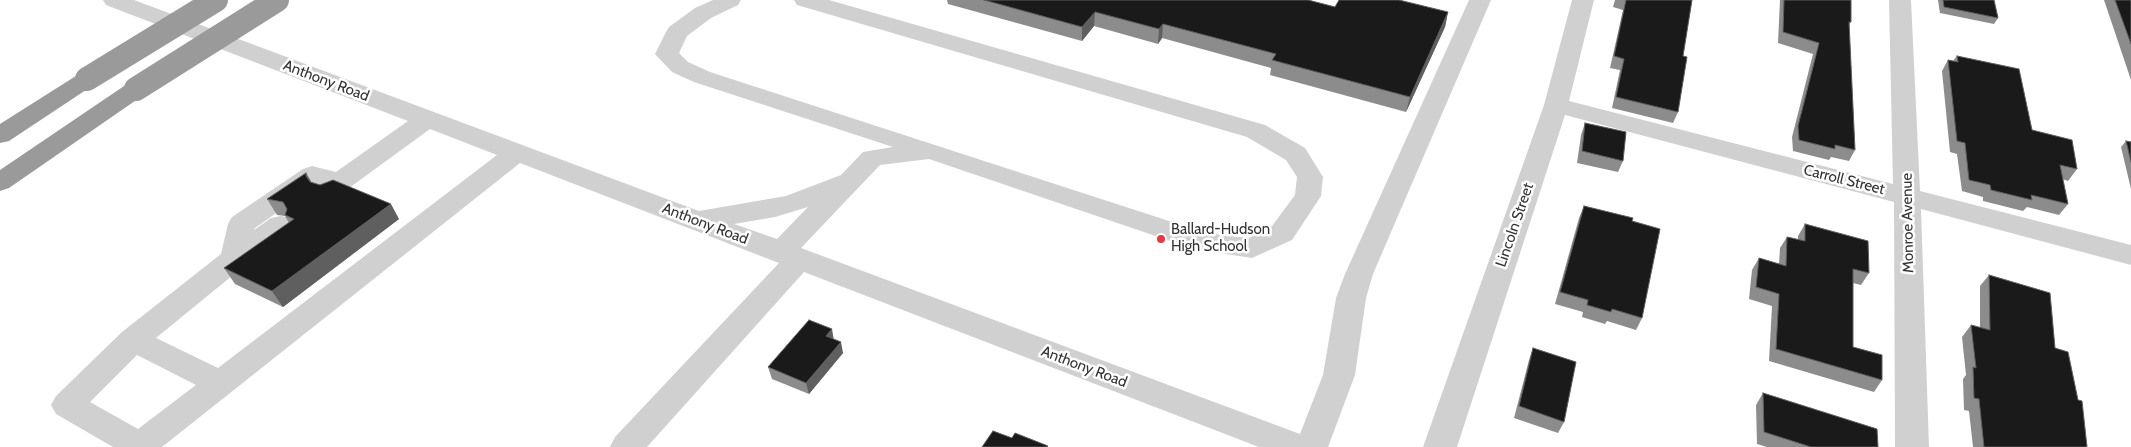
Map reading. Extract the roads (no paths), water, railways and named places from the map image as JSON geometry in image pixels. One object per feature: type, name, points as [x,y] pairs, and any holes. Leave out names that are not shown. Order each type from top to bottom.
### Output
[{"type":"highway","points":[[0,135],[216,0]]},
{"type":"highway","points":[[0,182],[136,89],[277,0]]},
{"type":"street","name":"Anthony Road","points":[[114,0],[1296,447]]},
{"type":"street","points":[[730,0],[703,13],[677,32],[667,54],[680,67],[702,78],[1204,242],[1252,248],[1282,232],[1308,196],[1310,177],[1296,154],[1256,131],[806,0]]},
{"type":"street","points":[[1311,447],[1339,375],[1351,298],[1359,274],[1480,0]]},
{"type":"street","name":"Lincoln Street","points":[[1440,447],[1556,105],[1583,0]]},
{"type":"street","name":"Monroe Avenue","points":[[1900,0],[1908,196],[1912,447]]},
{"type":"street","name":"Carroll Street","points":[[1556,105],[2131,255]]},
{"type":"street","points":[[234,259],[242,224],[312,175],[334,186],[427,119]]},
{"type":"street","points":[[862,129],[872,158]]},
{"type":"street","points":[[626,447],[789,256],[852,178],[872,158],[930,151]]},
{"type":"street","points":[[281,225],[234,259],[133,340],[67,405],[140,446],[516,153]]},
{"type":"street","points":[[696,221],[775,208],[820,193],[852,178]]},
{"type":"street","points":[[133,340],[222,383]]},
{"type":"place","name":"Ballard-Hudson High School","points":[[1161,239]]}]
